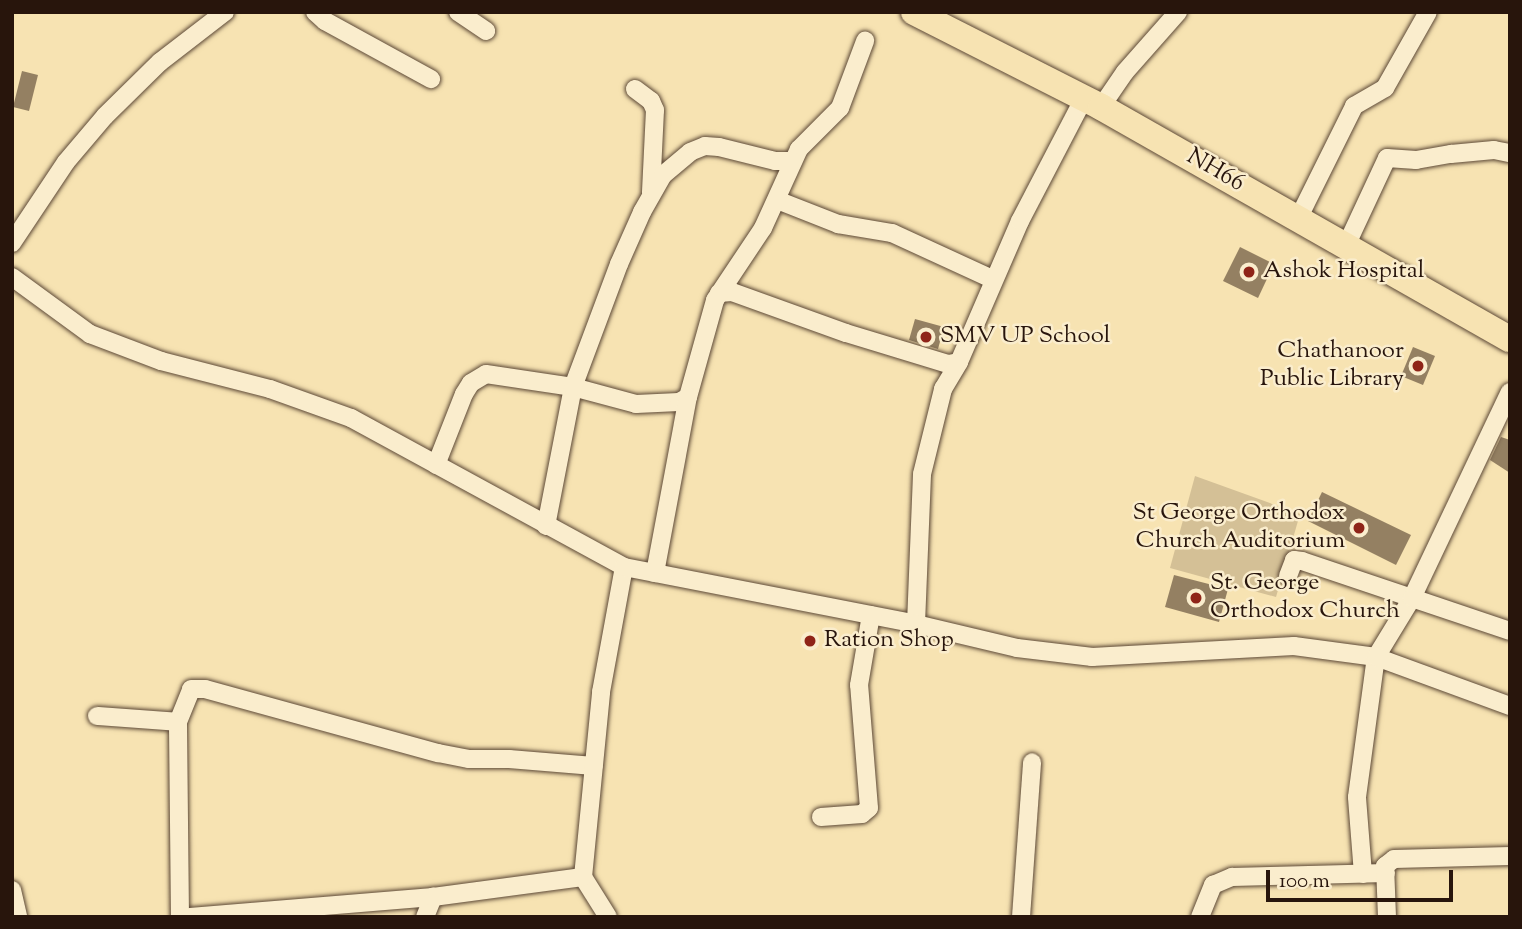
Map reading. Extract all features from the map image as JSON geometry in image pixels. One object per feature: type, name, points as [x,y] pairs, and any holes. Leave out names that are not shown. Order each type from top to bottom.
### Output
[{"type":"highway","name":"NH66","points":[[915,12],[1093,102],[1346,246],[1507,331]]},
{"type":"street","points":[[12,243],[66,162],[105,116],[160,62],[225,12]]},
{"type":"street","points":[[315,12],[325,21],[431,79]]},
{"type":"street","points":[[458,12],[486,31]]},
{"type":"street","points":[[916,624],[922,474],[943,389],[959,362],[1020,221],[1093,102],[1125,72],[1178,12]]},
{"type":"street","points":[[1298,219],[1354,106],[1385,88],[1428,12]]},
{"type":"street","points":[[655,573],[688,397],[719,293],[747,254],[777,200],[792,161],[807,139],[840,108],[865,41]]},
{"type":"street","points":[[635,89],[651,101],[655,110],[650,196]]},
{"type":"street","points":[[545,526],[573,387],[619,264],[650,196],[663,175],[676,163],[705,146],[719,146],[775,161],[792,161]]},
{"type":"street","points":[[1346,246],[1387,158],[1416,160],[1494,150],[1510,153]]},
{"type":"street","points":[[777,200],[838,224],[892,233],[994,279]]},
{"type":"street","points":[[12,277],[90,334],[161,361],[270,389],[351,418],[624,567],[916,624],[1017,648],[1092,657],[1294,646],[1376,657],[1510,706]]},
{"type":"street","points":[[719,293],[732,292],[846,333],[948,364],[959,362]]},
{"type":"street","points":[[436,465],[464,394],[477,378],[486,374],[573,387],[645,405],[679,402],[688,397]]},
{"type":"street","points":[[1363,874],[1357,797],[1376,657],[1412,598],[1510,392]]},
{"type":"street","points":[[1288,576],[1294,560],[1302,561],[1510,631]]},
{"type":"street","points":[[608,917],[583,877],[601,692],[624,567]]},
{"type":"street","points":[[821,817],[862,814],[869,807],[859,685],[871,615]]},
{"type":"street","points":[[180,917],[178,722],[188,692],[197,688],[438,754],[469,759],[509,758],[594,766]]},
{"type":"street","points":[[97,716],[178,722]]},
{"type":"street","points":[[1021,917],[1032,762]]},
{"type":"street","points":[[1387,917],[1385,866],[1394,859],[1510,856]]},
{"type":"street","points":[[1200,917],[1206,898],[1220,880],[1386,873]]},
{"type":"street","points":[[190,917],[433,897],[583,877]]},
{"type":"street","points":[[12,890],[18,917]]},
{"type":"street","points":[[425,917],[433,897]]},
{"type":"shaded area","points":[[1195,476],[1300,514],[1276,597],[1170,568]]},
{"type":"building","points":[[22,71],[38,75],[29,111],[13,107]]},
{"type":"building","name":"Ashok Hospital","points":[[1240,247],[1274,264],[1258,298],[1223,281]]},
{"type":"building","name":"SMV UP School","points":[[915,319],[944,327],[938,349],[909,340]]},
{"type":"building","name":"Chathanoor Public Library","points":[[1413,347],[1435,356],[1423,385],[1401,376]]},
{"type":"building","points":[[1501,437],[1510,440],[1510,473],[1490,460]]},
{"type":"building","name":"St George Orthodox Church Auditorium","points":[[1322,492],[1411,535],[1396,565],[1308,521]]},
{"type":"building","name":"St. George Orthodox Church","points":[[1174,575],[1228,589],[1219,622],[1165,607]]},
{"type":"place","name":"Ashok Hospital","points":[[1249,272]]},
{"type":"place","name":"SMV UP School","points":[[926,337]]},
{"type":"place","name":"Chathanoor Public Library","points":[[1418,366]]},
{"type":"place","name":"St George Orthodox Church Auditorium","points":[[1359,528]]},
{"type":"place","name":"St. George Orthodox Church","points":[[1196,598]]},
{"type":"place","name":"Ration Shop","points":[[810,641]]}]
